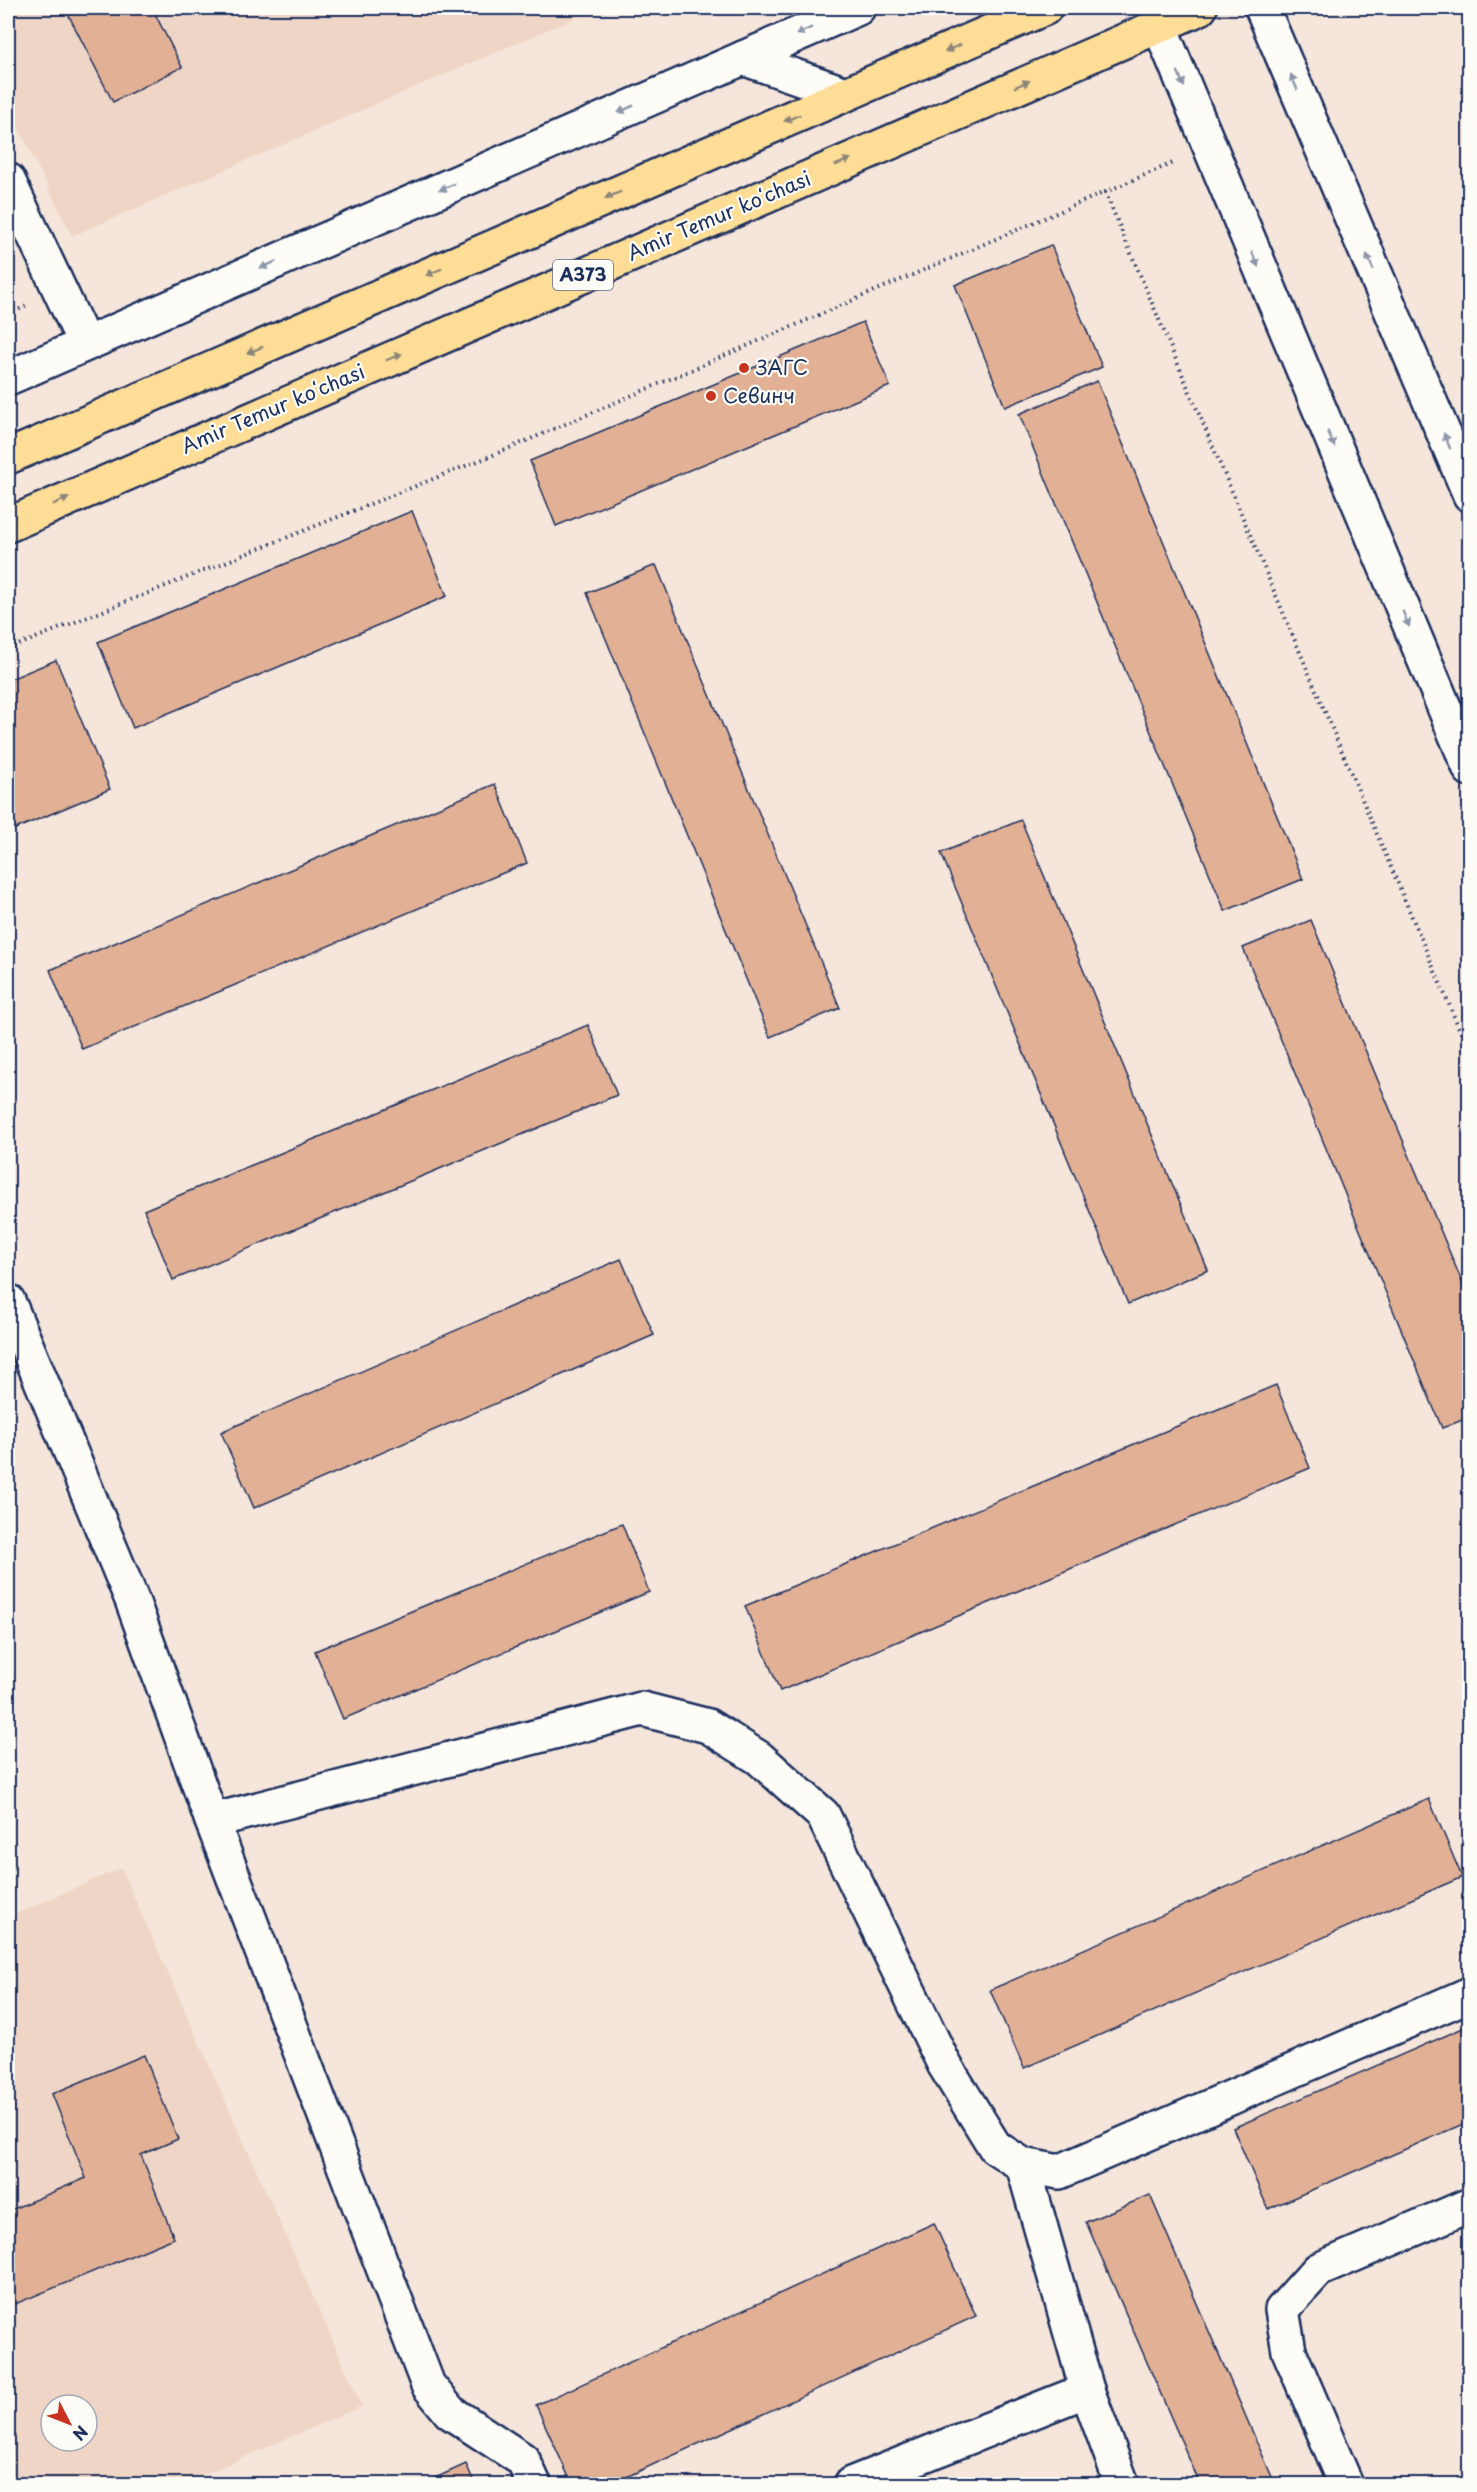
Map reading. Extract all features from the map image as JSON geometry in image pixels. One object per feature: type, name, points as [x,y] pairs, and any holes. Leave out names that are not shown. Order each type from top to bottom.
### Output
[{"type":"highway","points":[[8,457],[1045,8]]},
{"type":"highway","name":"Amir Temur koʻchasi","points":[[8,525],[1200,8]]},
{"type":"street","points":[[8,378],[858,8]]},
{"type":"street","points":[[1262,8],[1470,495]]},
{"type":"street","points":[[1159,25],[1470,769]]},
{"type":"street","points":[[743,58],[846,94]]},
{"type":"street","points":[[8,180],[85,345]]},
{"type":"street","points":[[8,1301],[132,1600],[212,1821],[428,2385],[450,2412],[523,2460],[534,2484]]},
{"type":"street","points":[[212,1821],[642,1709],[708,1725],[759,1758],[823,1815],[944,2064],[995,2147],[1023,2165],[1059,2172],[1470,1994]]},
{"type":"street","points":[[1023,2165],[1087,2390],[1122,2484]]},
{"type":"street","points":[[1346,2484],[1289,2351],[1282,2310],[1318,2270],[1470,2205]]},
{"type":"street","points":[[852,2484],[1087,2390]]},
{"type":"path","points":[[8,649],[498,453],[1209,147]]},
{"type":"path","points":[[1105,192],[1470,1054]]},
{"type":"shaded area","points":[[8,8],[598,8],[72,236],[8,107]]},
{"type":"shaded area","points":[[121,1868],[362,2406],[182,2484],[8,2484],[8,1917]]},
{"type":"building","points":[[65,8],[152,8],[182,67],[113,102]]},
{"type":"building","points":[[1051,245],[1102,367],[1005,407],[955,285]]},
{"type":"building","points":[[863,322],[890,386],[556,526],[530,461]]},
{"type":"building","points":[[1097,381],[1303,879],[1225,911],[1019,414]]},
{"type":"building","points":[[412,511],[447,596],[133,728],[98,642]]},
{"type":"building","points":[[656,565],[840,1008],[770,1037],[587,593]]},
{"type":"building","points":[[56,660],[110,789],[8,832],[8,680]]},
{"type":"building","points":[[495,784],[527,863],[82,1049],[50,970]]},
{"type":"building","points":[[1021,820],[1208,1270],[1128,1304],[941,853]]},
{"type":"building","points":[[1311,920],[1470,1301],[1470,1417],[1442,1428],[1243,948]]},
{"type":"building","points":[[588,1025],[617,1095],[173,1280],[144,1210]]},
{"type":"building","points":[[621,1259],[654,1335],[254,1508],[221,1432]]},
{"type":"building","points":[[1276,1385],[1310,1468],[780,1691],[745,1606]]},
{"type":"building","points":[[622,1524],[649,1592],[343,1719],[315,1651]]},
{"type":"building","points":[[1429,1799],[1462,1877],[1024,2068],[990,1990]]},
{"type":"building","points":[[1470,2025],[1470,2121],[1268,2209],[1233,2128]]},
{"type":"building","points":[[144,2055],[178,2139],[141,2155],[174,2238],[8,2307],[8,2211],[86,2178],[52,2094]]},
{"type":"building","points":[[1150,2195],[1275,2484],[1200,2484],[1086,2222]]},
{"type":"building","points":[[934,2223],[976,2316],[611,2484],[572,2484],[536,2405]]},
{"type":"building","points":[[466,2464],[475,2484],[422,2484]]},
{"type":"place","name":"ЗАГС","points":[[744,368]]},
{"type":"place","name":"Севинч","points":[[711,396]]}]
